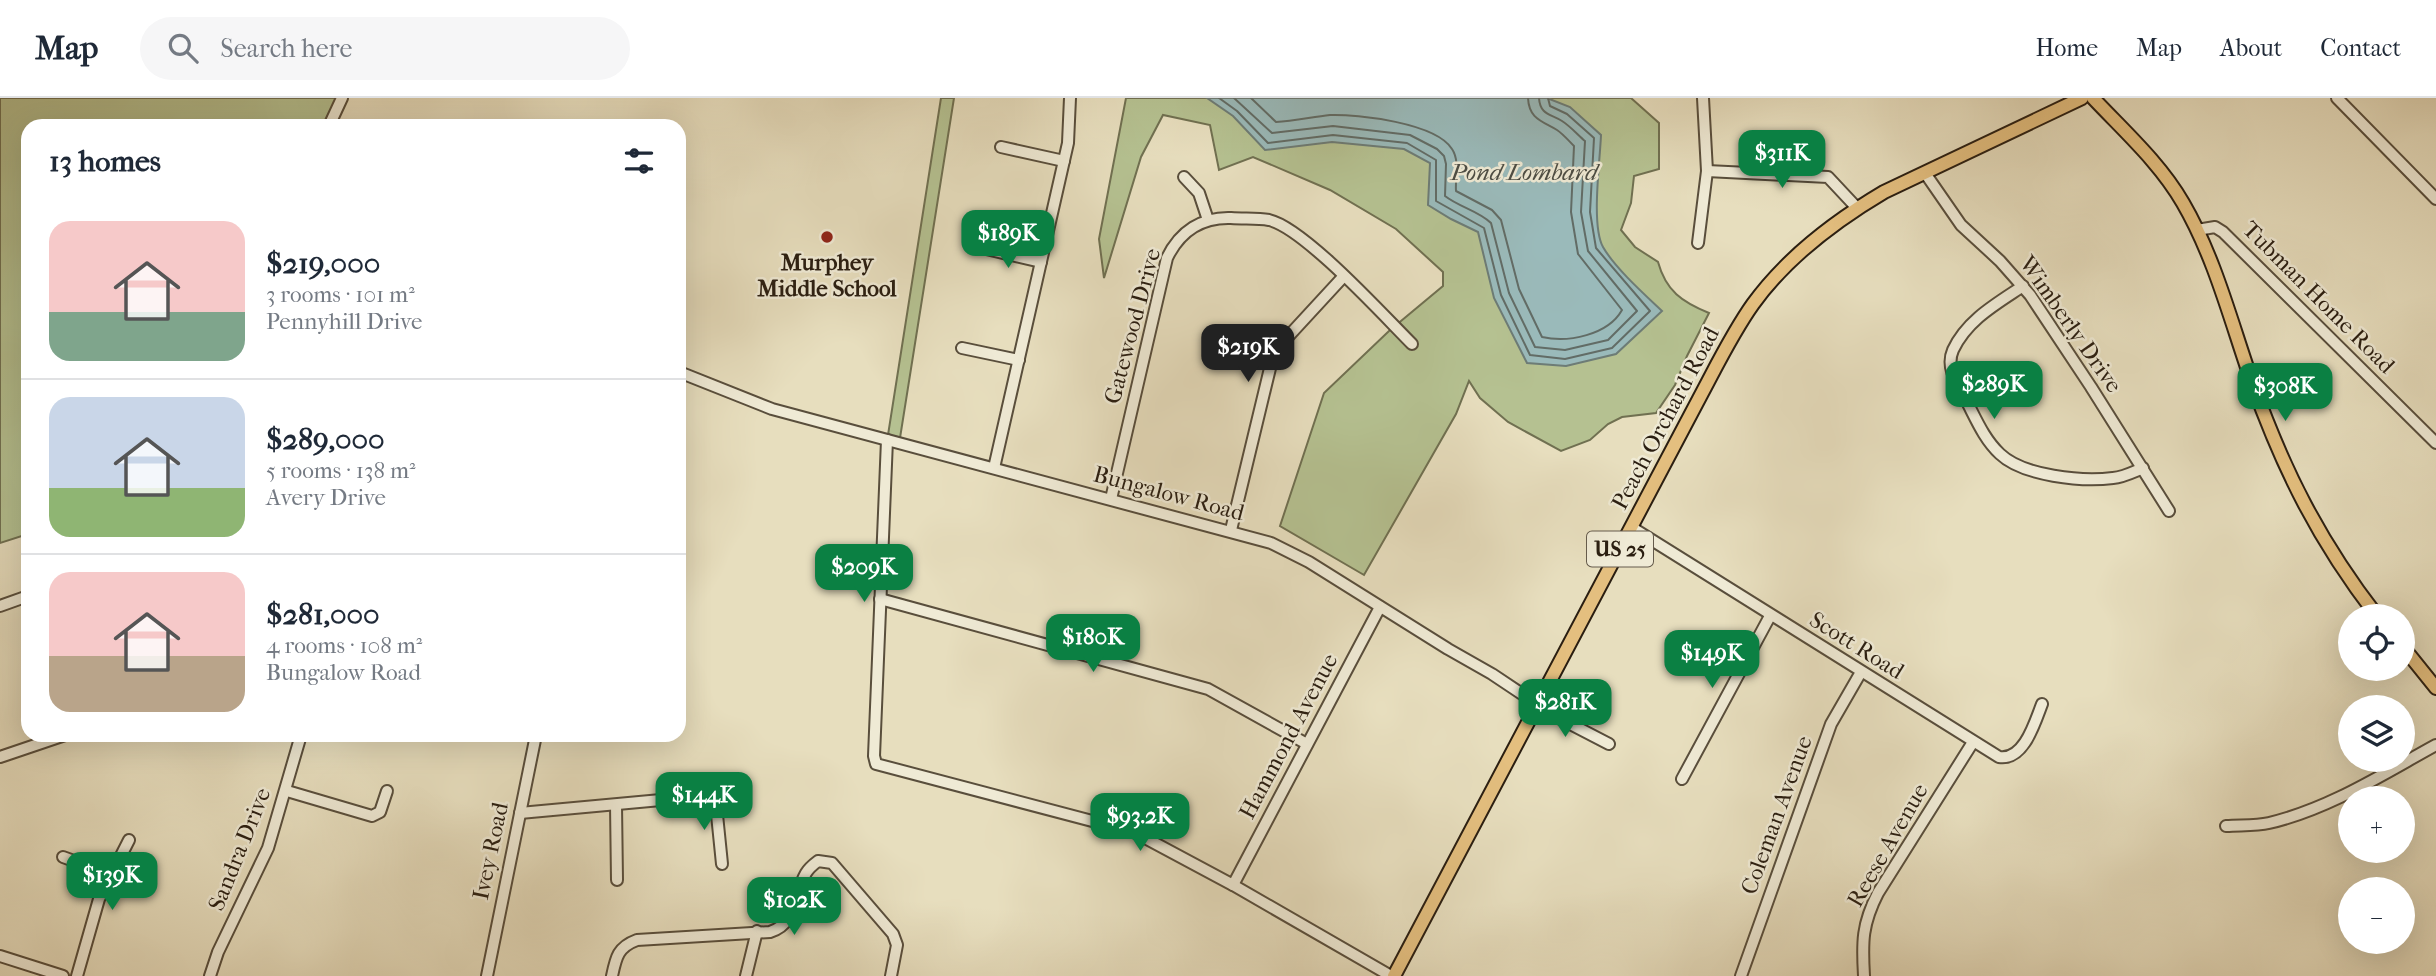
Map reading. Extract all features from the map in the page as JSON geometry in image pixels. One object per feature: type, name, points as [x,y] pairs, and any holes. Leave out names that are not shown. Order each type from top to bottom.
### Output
[{"type":"main road","name":"Peach Orchard Road","points":[[1393,976],[1739,324],[1773,279],[1807,247],[1857,208],[2082,98]]},
{"type":"main road","points":[[2093,98],[2163,172],[2184,204],[2197,230],[2283,464],[2319,533],[2369,604]]},
{"type":"main road","points":[[2415,663],[2436,688]]},
{"type":"street","points":[[333,119],[342,98]]},
{"type":"street","points":[[994,468],[1064,161],[1070,128],[1070,98]]},
{"type":"street","points":[[1698,243],[1707,171],[1703,98]]},
{"type":"street","points":[[2337,98],[2436,199]]},
{"type":"street","points":[[1001,147],[1064,161]]},
{"type":"street","points":[[1707,171],[1828,177],[1857,208]]},
{"type":"street","name":"Wimberly Drive","points":[[1924,173],[1961,225],[2000,261],[2022,286],[2169,511]]},
{"type":"street","points":[[1184,177],[1199,193],[1208,220],[1256,219],[1277,223],[1295,233],[1412,344]]},
{"type":"street","name":"Gatewood Drive","points":[[1111,499],[1167,258],[1184,234],[1208,220]]},
{"type":"street","name":"Tubman Home Road","points":[[2197,230],[2215,227],[2223,232],[2436,443]]},
{"type":"street","points":[[982,248],[1041,262]]},
{"type":"street","points":[[1231,530],[1272,360],[1284,341],[1343,277]]},
{"type":"street","points":[[2022,286],[1971,323],[1951,356],[1953,375],[1982,432],[2006,459],[2035,472],[2105,479],[2143,468]]},
{"type":"street","points":[[962,348],[1019,360]]},
{"type":"street","name":"Bungalow Road","points":[[686,375],[772,409],[1231,530],[1287,550],[1538,704],[1609,744]]},
{"type":"street","points":[[887,440],[874,756],[876,765],[1134,832],[1393,976]]},
{"type":"street","name":"Scott Road","points":[[1631,527],[1999,757],[2011,757],[2024,743],[2042,704]]},
{"type":"street","points":[[0,606],[21,598]]},
{"type":"street","points":[[880,599],[1208,689],[1307,744]]},
{"type":"street","name":"Hammond Avenue","points":[[1233,885],[1380,607]]},
{"type":"street","points":[[1682,779],[1770,616]]},
{"type":"street","name":"Coleman Avenue","points":[[1741,976],[1831,724],[1861,672]]},
{"type":"street","points":[[0,757],[44,742]]},
{"type":"street","name":"Sandra Drive","points":[[209,976],[268,848],[299,742]]},
{"type":"street","name":"Ivey Road","points":[[487,976],[535,742]]},
{"type":"street","name":"Reese Avenue","points":[[1864,976],[1862,943],[1866,917],[1878,893],[1972,742]]},
{"type":"street","points":[[2226,826],[2269,823],[2299,813],[2348,793],[2436,745]]},
{"type":"street","points":[[286,791],[372,816],[380,812],[387,791]]},
{"type":"street","points":[[520,813],[715,795],[722,864]]},
{"type":"street","points":[[616,806],[617,880]]},
{"type":"street","points":[[77,976],[99,899],[129,840]]},
{"type":"street","points":[[63,857],[110,874]]},
{"type":"street","points":[[612,976],[615,958],[626,944],[638,940],[770,932],[781,928],[788,920],[806,872],[818,861],[832,863],[893,934],[897,945],[891,976]]},
{"type":"street","points":[[746,976],[757,931]]},
{"type":"street","points":[[0,956],[63,976]]},
{"type":"green space","points":[[0,98],[341,98],[332,119],[21,119],[21,536],[0,543]]},
{"type":"green space","points":[[941,98],[954,98],[900,438],[888,435]]},
{"type":"green space","points":[[1126,98],[1631,98],[1659,123],[1659,169],[1634,176],[1631,203],[1621,230],[1635,247],[1658,262],[1666,281],[1676,294],[1709,313],[1675,385],[1656,413],[1622,417],[1608,424],[1590,440],[1561,451],[1508,422],[1480,398],[1469,381],[1456,414],[1364,575],[1280,526],[1324,393],[1389,331],[1443,286],[1443,272],[1396,229],[1330,190],[1253,157],[1219,170],[1210,125],[1163,115],[1141,157],[1104,278],[1099,239]]},
{"type":"water","name":"Pond Lombard","points":[[1207,98],[1547,98],[1570,107],[1601,135],[1597,224],[1603,247],[1622,272],[1662,311],[1616,354],[1566,366],[1527,363],[1494,298],[1478,232],[1428,205],[1430,163],[1404,149],[1332,142],[1265,150],[1233,116]]},
{"type":"place","name":"Murphey Middle School","points":[[827,237]]}]
